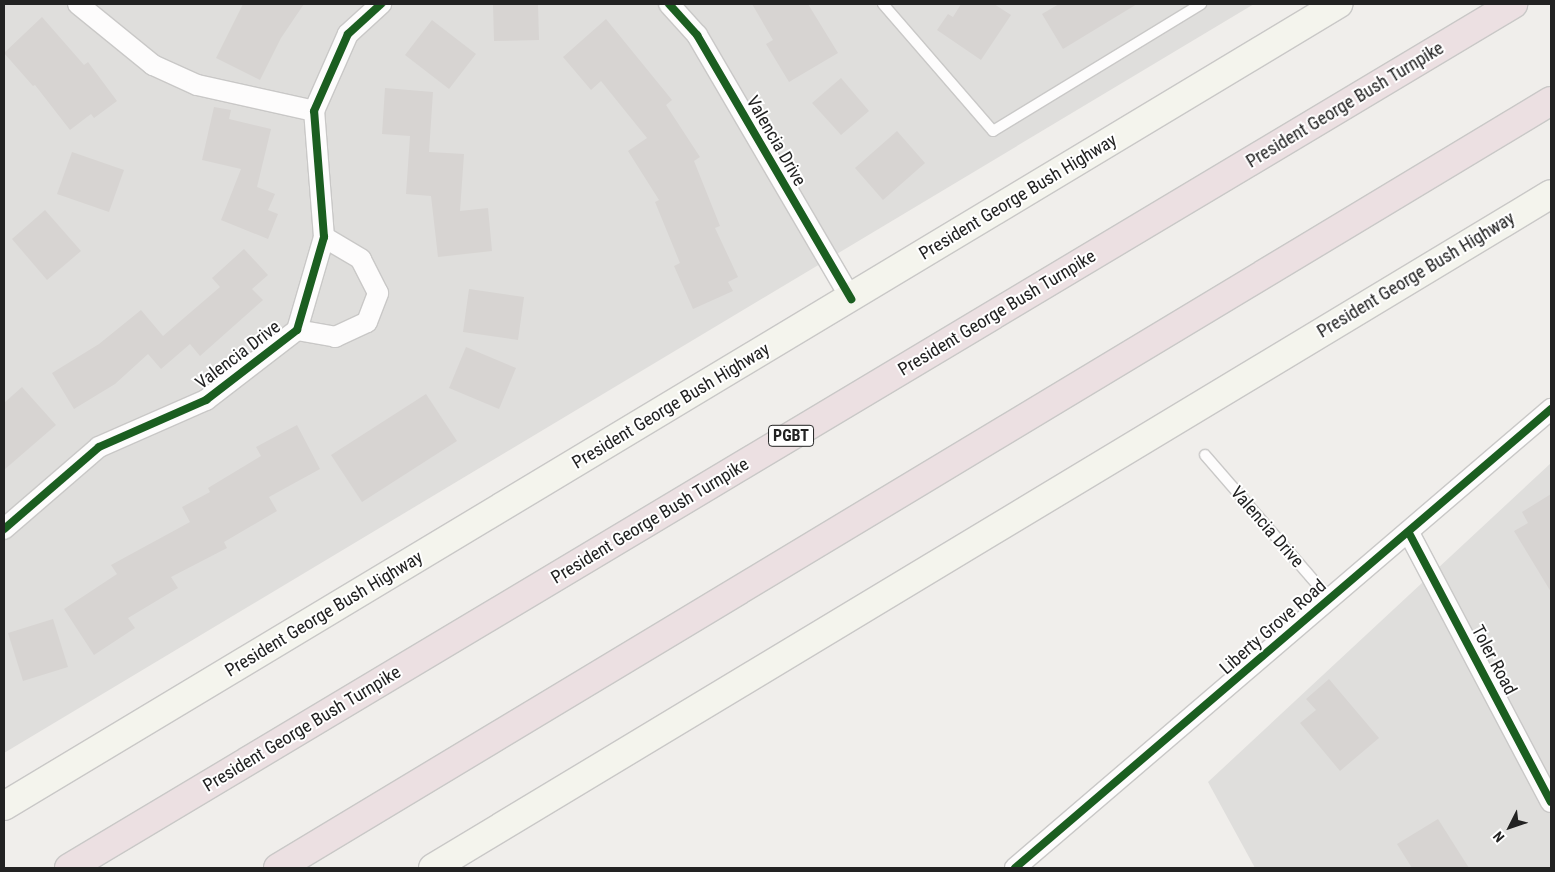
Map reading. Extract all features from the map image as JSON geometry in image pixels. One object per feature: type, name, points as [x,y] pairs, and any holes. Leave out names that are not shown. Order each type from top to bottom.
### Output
[{"type":"highway","name":"President George Bush Turnpike","points":[[70,868],[1513,4]]},
{"type":"highway","points":[[278,868],[1551,101]]},
{"type":"main road","name":"President George Bush Highway","points":[[4,806],[1338,4]]},
{"type":"main road","name":"President George Bush Highway","points":[[433,868],[1551,194]]},
{"type":"street","points":[[78,4],[153,65],[197,85],[314,111]]},
{"type":"street","name":"Valencia Drive","points":[[4,530],[99,447],[206,400],[297,330],[324,237],[314,111],[348,34],[381,4]]},
{"type":"street","name":"Valencia Drive","points":[[669,4],[696,35],[851,298]]},
{"type":"street","name":"Valencia Drive","points":[[297,330],[335,338],[367,322],[378,293],[361,259],[324,237]]},
{"type":"street","name":"Liberty Grove Road","points":[[1015,868],[1551,409]]},
{"type":"street","name":"Toler Road","points":[[1409,532],[1551,802]]},
{"type":"lane","points":[[883,4],[993,130],[1201,4]]},
{"type":"lane","name":"Valencia Drive","points":[[1205,455],[1329,598]]},
{"type":"shaded area","points":[[4,4],[1254,4],[4,753]]},
{"type":"shaded area","points":[[1551,463],[1551,868],[1255,868],[1208,782]]},
{"type":"building","points":[[243,4],[304,4],[281,38],[260,80],[216,58]]},
{"type":"building","points":[[493,4],[538,4],[539,40],[494,41]]},
{"type":"building","points":[[752,4],[808,4],[838,53],[789,82],[766,44],[773,40]]},
{"type":"building","points":[[961,4],[994,4],[1011,15],[981,60],[937,30],[948,14],[953,17]]},
{"type":"building","points":[[1059,4],[1137,4],[1063,49],[1042,14]]},
{"type":"building","points":[[42,17],[84,65],[88,62],[117,101],[94,118],[91,114],[70,130],[35,85],[33,86],[4,53]]},
{"type":"building","points":[[606,19],[672,100],[666,105],[700,157],[694,161],[720,226],[715,228],[738,277],[728,282],[733,291],[693,309],[674,266],[680,263],[655,202],[659,200],[628,151],[647,138],[601,81],[591,90],[563,57]]},
{"type":"building","points":[[432,20],[476,54],[449,89],[405,55]]},
{"type":"building","points":[[841,78],[869,111],[841,135],[812,103]]},
{"type":"building","points":[[385,88],[433,92],[429,152],[464,154],[460,211],[488,208],[492,251],[438,257],[431,196],[406,194],[410,136],[382,134]]},
{"type":"building","points":[[214,107],[231,110],[229,119],[271,129],[257,187],[275,194],[268,210],[278,214],[268,239],[221,220],[241,169],[202,160]]},
{"type":"building","points":[[897,131],[925,163],[883,200],[855,168]]},
{"type":"building","points":[[72,152],[124,170],[109,212],[57,194]]},
{"type":"building","points":[[45,210],[81,251],[47,280],[12,239]]},
{"type":"building","points":[[244,249],[268,275],[252,289],[263,300],[200,356],[190,344],[161,369],[148,354],[115,384],[74,409],[52,373],[99,344],[141,310],[163,336],[220,287],[212,278]]},
{"type":"building","points":[[469,289],[524,297],[518,340],[463,332]]},
{"type":"building","points":[[466,347],[516,368],[499,409],[449,388]]},
{"type":"building","points":[[22,387],[56,425],[4,470],[4,403]]},
{"type":"building","points":[[426,394],[457,441],[362,502],[331,455]]},
{"type":"building","points":[[297,425],[320,469],[269,497],[277,511],[224,542],[227,548],[171,577],[178,588],[128,618],[135,628],[94,655],[64,609],[117,574],[111,565],[190,522],[182,507],[210,492],[208,488],[261,456],[256,447]]},
{"type":"building","points":[[1551,494],[1551,592],[1514,531],[1528,523],[1522,512]]},
{"type":"building","points":[[53,619],[68,667],[23,681],[8,633]]},
{"type":"building","points":[[1329,679],[1379,738],[1340,771],[1300,723],[1316,710],[1306,699]]},
{"type":"building","points":[[1438,819],[1469,868],[1412,868],[1397,844]]},
{"type":"cycle path","points":[[4,529],[99,447],[206,400],[297,330],[324,237],[314,111],[348,34],[381,4]]},
{"type":"cycle path","points":[[669,4],[697,35],[851,299]]},
{"type":"cycle path","points":[[1015,868],[1551,409]]},
{"type":"cycle path","points":[[1409,533],[1551,802]]}]
